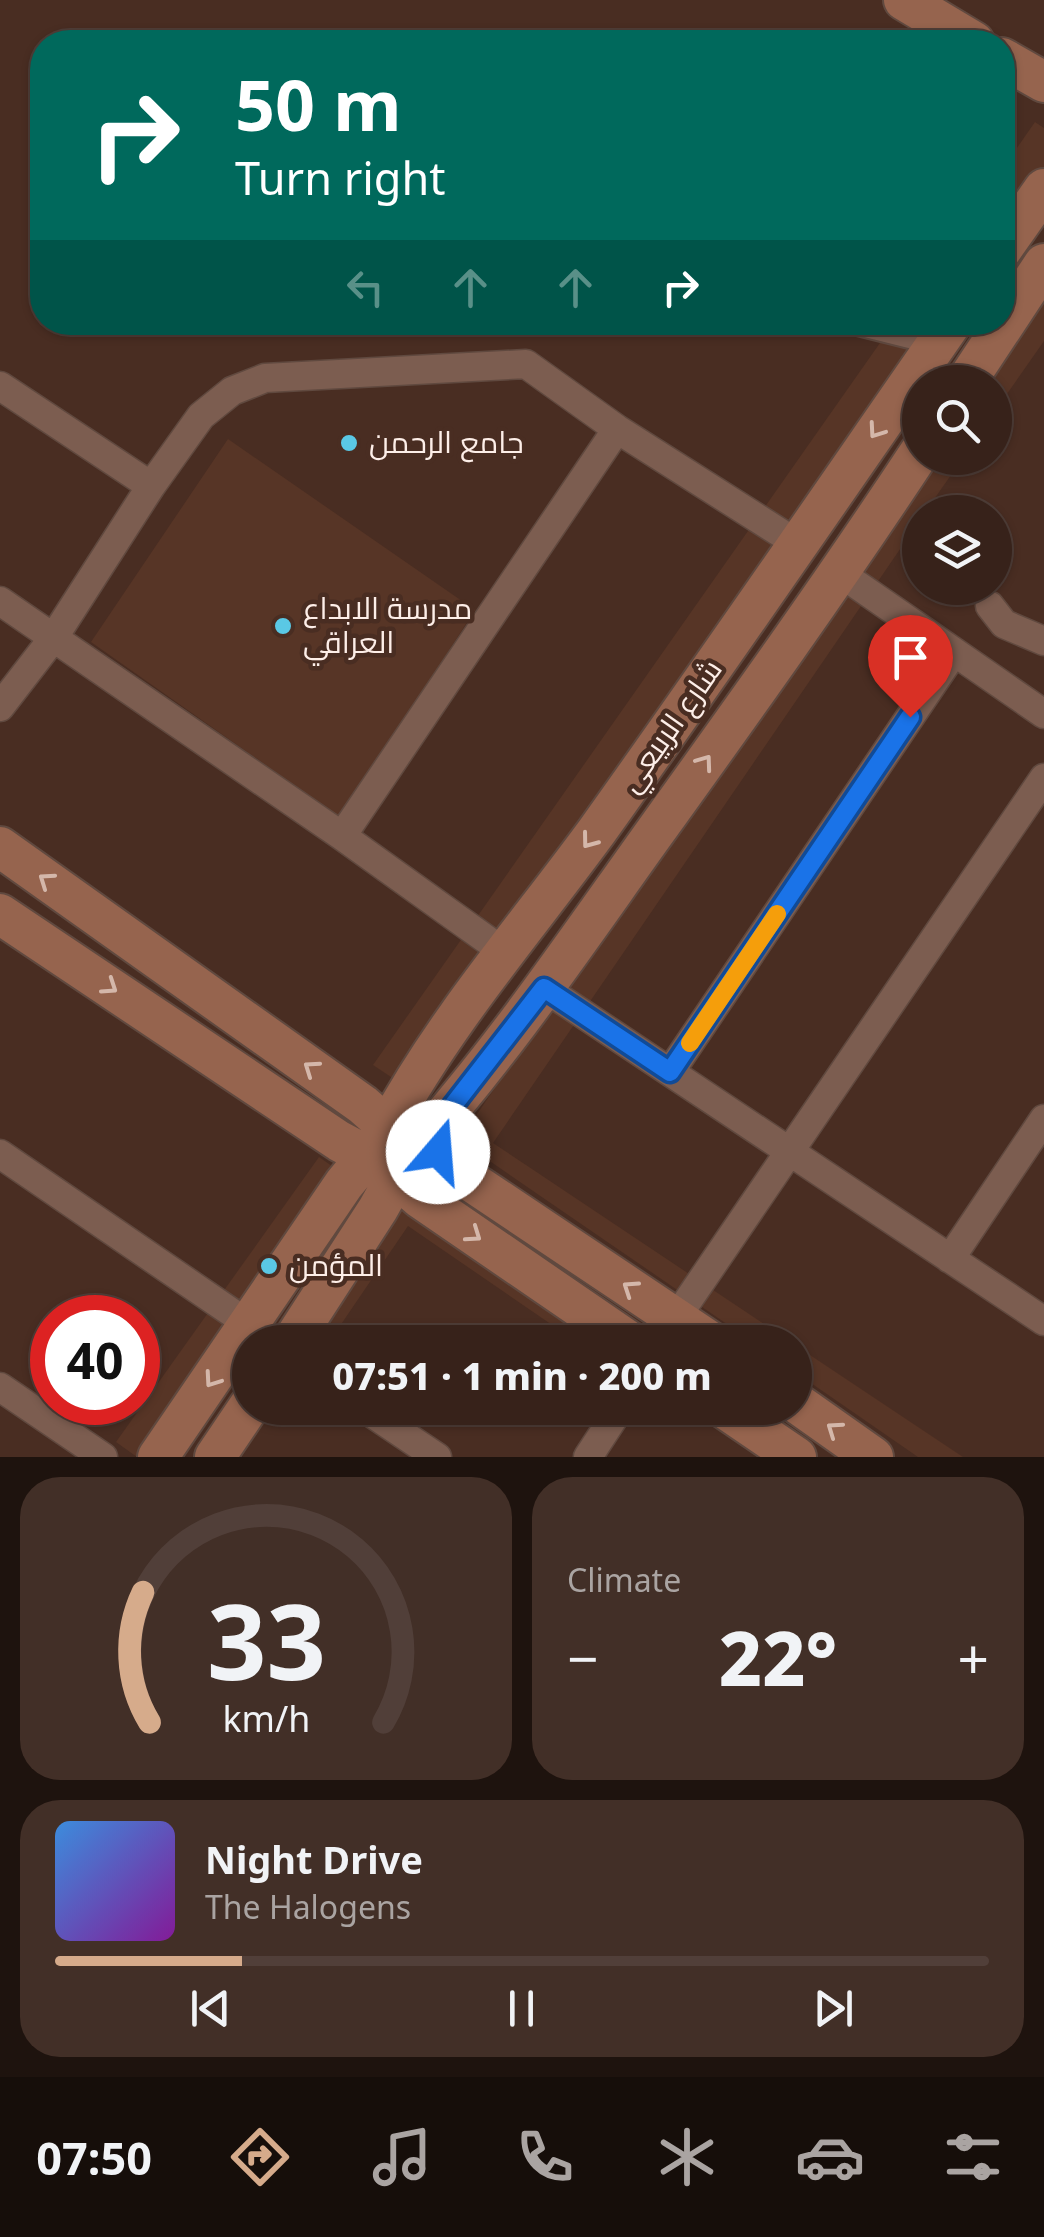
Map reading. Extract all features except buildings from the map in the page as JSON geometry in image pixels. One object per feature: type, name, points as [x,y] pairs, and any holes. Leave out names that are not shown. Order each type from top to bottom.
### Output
[{"type":"street","points":[[904,0],[954,30]]},
{"type":"street","points":[[1015,65],[1044,82]]},
{"type":"street","points":[[1015,231],[1044,190]]},
{"type":"street","points":[[1015,308],[1044,264]]},
{"type":"street","name":"شارع الربيعي","points":[[301,1325],[504,952],[614,806],[943,335]]},
{"type":"street","points":[[977,365],[997,335]]},
{"type":"street","points":[[0,707],[54,637],[201,416],[232,391],[265,378],[526,364],[617,430],[798,544]]},
{"type":"street","points":[[0,386],[151,486]]},
{"type":"street","points":[[342,836],[617,430]]},
{"type":"street","name":"شارع الربيعي","points":[[250,1325],[392,1152],[544,988],[840,573],[905,475]]},
{"type":"street","points":[[840,573],[1044,714]]},
{"type":"street","points":[[0,601],[504,952]]},
{"type":"street","points":[[990,606],[1004,624],[1044,641]]},
{"type":"street","points":[[670,1072],[954,652]]},
{"type":"street","points":[[676,1318],[1044,778]]},
{"type":"street","points":[[0,847],[609,1325]]},
{"type":"street","points":[[0,914],[686,1325]]},
{"type":"street","points":[[544,988],[1044,1321]]},
{"type":"street","points":[[950,1259],[1043,1121]]},
{"type":"street","points":[[0,1154],[250,1325]]},
{"type":"street","name":"شارع الربيعي","points":[[158,1457],[232,1351]]},
{"type":"street","points":[[0,1387],[103,1457]]},
{"type":"street","points":[[812,1414],[873,1457]]},
{"type":"street","points":[[215,1457],[237,1425]]},
{"type":"street","points":[[389,1425],[437,1457]]},
{"type":"street","points":[[588,1457],[609,1425]]},
{"type":"street","points":[[749,1425],[796,1457]]},
{"type":"shaded area","points":[[1035,122],[1044,128],[1044,171],[1015,213],[1015,151]]},
{"type":"shaded area","points":[[1044,291],[1044,341],[1012,387],[1012,365],[994,365]]},
{"type":"shaded area","points":[[886,335],[929,335],[907,365],[902,365],[902,373],[400,1083],[373,1065]]},
{"type":"shaded area","name":"مدرسة الابداع العراقي","points":[[228,439],[475,610],[341,818],[91,642]]},
{"type":"shaded area","points":[[919,475],[951,475],[937,495],[905,495]]},
{"type":"shaded area","points":[[902,500],[902,546],[493,1143],[766,1325],[728,1325],[459,1140]]},
{"type":"shaded area","points":[[319,1157],[339,1171],[144,1457],[137,1457],[116,1442],[128,1425],[160,1425],[160,1380]]},
{"type":"shaded area","points":[[406,1199],[592,1325],[552,1325],[408,1226],[341,1325],[321,1325]]},
{"type":"shaded area","points":[[812,1356],[963,1457],[918,1457],[812,1384]]},
{"type":"slow traffic","points":[[690,1043],[777,914]]},
{"type":"place","name":"جامع الرحمن","points":[[349,443]]},
{"type":"place","name":"مدرسة الابداع العراقي","points":[[283,626]]},
{"type":"place","name":"المؤمن","points":[[269,1266]]},
{"type":"route","points":[[438,1152],[441,1121],[544,988],[670,1072],[910,717]]}]
